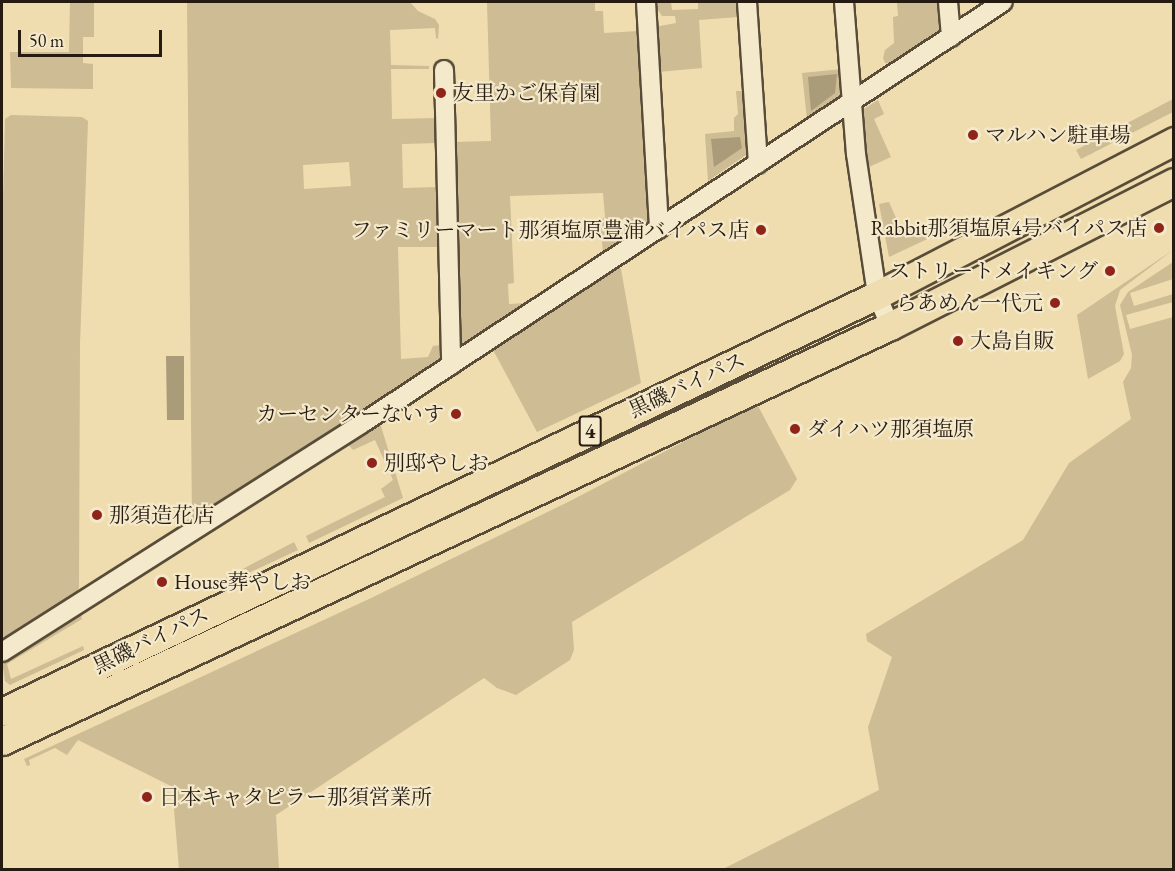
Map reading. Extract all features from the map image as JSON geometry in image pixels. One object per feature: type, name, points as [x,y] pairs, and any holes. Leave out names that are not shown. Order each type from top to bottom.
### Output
[{"type":"highway","name":"黒磯バイパス","points":[[2,712],[877,295],[1173,141]]},
{"type":"highway","name":"黒磯バイパス","points":[[2,741],[890,326],[1173,182]]},
{"type":"street","points":[[646,2],[659,229]]},
{"type":"street","points":[[747,2],[759,164]]},
{"type":"street","points":[[844,2],[851,103],[877,295],[890,326]]},
{"type":"street","points":[[948,2],[951,36]]},
{"type":"street","points":[[2,652],[451,365],[1002,2]]},
{"type":"street","points":[[444,70],[451,365]]},
{"type":"shaded area","points":[[70,2],[94,2],[94,37],[83,37],[83,63],[93,64],[93,89],[11,88],[10,52],[69,52]]},
{"type":"shaded area","points":[[187,2],[410,2],[418,11],[435,19],[439,25],[438,39],[435,28],[390,30],[391,65],[429,66],[429,69],[391,69],[392,119],[437,118],[437,143],[402,144],[403,188],[438,187],[439,247],[398,247],[401,359],[428,357],[433,346],[442,345],[443,350],[439,360],[192,519]],"holes":[[[349,162],[351,186],[304,189],[303,165]]]},
{"type":"shaded area","points":[[487,2],[595,2],[595,11],[603,11],[604,33],[638,31],[649,215],[647,224],[603,253],[600,220],[605,217],[603,193],[510,196],[514,283],[508,284],[509,304],[526,303],[527,306],[466,345],[460,342],[454,142],[491,141]]},
{"type":"shaded area","points":[[653,2],[671,2],[672,10],[698,9],[698,2],[737,2],[738,17],[699,20],[702,68],[658,72],[655,27],[676,23],[675,16],[662,16]]},
{"type":"shaded area","points":[[897,2],[939,2],[941,31],[938,36],[895,65],[885,63],[883,58],[885,50],[894,43],[893,17],[898,16]]},
{"type":"shaded area","points":[[842,69],[842,89],[839,97],[807,119],[802,73]]},
{"type":"shaded area","points":[[837,74],[835,93],[811,111],[808,77]]},
{"type":"shaded area","points":[[736,91],[744,91],[749,146],[746,155],[708,181],[705,134],[734,131],[734,118],[738,114]]},
{"type":"shaded area","points":[[1173,99],[1173,112],[1081,159],[1076,150]]},
{"type":"shaded area","points":[[878,100],[884,114],[874,119],[891,157],[869,167],[859,112]]},
{"type":"shaded area","points":[[11,115],[82,117],[88,121],[80,344],[79,587],[77,594],[9,638],[2,636],[2,239],[5,119]]},
{"type":"shaded area","points":[[740,137],[742,148],[714,167],[711,139]]},
{"type":"shaded area","points":[[889,202],[903,234],[935,222],[940,233],[889,257],[879,204]]},
{"type":"shaded area","points":[[1173,250],[1120,290],[1115,306],[1124,354],[1120,361],[1088,379],[1077,315]]},
{"type":"shaded area","points":[[1173,262],[1173,279],[1130,293],[1134,306],[1173,294],[1173,302],[1126,315],[1130,329],[1173,317],[1173,869],[723,869],[879,790],[868,727],[892,657],[867,641],[866,634],[1023,540],[1069,463],[1131,419],[1123,382],[1131,368],[1132,355],[1120,305],[1128,292]]},
{"type":"shaded area","points":[[618,266],[621,269],[641,383],[537,432],[492,348]]},
{"type":"shaded area","points":[[166,356],[184,356],[184,420],[167,420]]},
{"type":"shaded area","points":[[758,406],[797,479],[790,490],[572,622],[574,650],[570,660],[516,695],[497,688],[484,678],[276,815],[279,869],[179,869],[174,809],[177,789],[78,740],[67,755],[55,748],[29,760],[30,765],[27,766],[24,759],[369,599],[570,501],[750,407]]},
{"type":"shaded area","points":[[380,423],[403,498],[309,543],[306,536],[385,497],[381,489],[393,480],[375,440],[353,450],[348,444]]},
{"type":"shaded area","points":[[294,542],[298,550],[214,589],[212,585]]},
{"type":"shaded area","points":[[81,614],[82,619],[7,664],[11,679],[83,646],[84,650],[10,685],[5,681],[2,662]]},
{"type":"place","name":"友里かご保育園","points":[[441,93]]},
{"type":"place","name":"マルハン駐車場","points":[[973,135]]},
{"type":"place","name":"Rabbit那須塩原4号バイパス店","points":[[1159,228]]},
{"type":"place","name":"ファミリーマート那須塩原豊浦バイパス店","points":[[761,230]]},
{"type":"place","name":"ストリートメイキング","points":[[1110,271]]},
{"type":"place","name":"らあめん一代元","points":[[1055,303]]},
{"type":"place","name":"大島自販","points":[[958,341]]},
{"type":"place","name":"カーセンターないす","points":[[456,414]]},
{"type":"place","name":"ダイハツ那須塩原","points":[[795,429]]},
{"type":"place","name":"別邸やしお","points":[[372,463]]},
{"type":"place","name":"那須造花店","points":[[97,515]]},
{"type":"place","name":"House葬やしお","points":[[162,582]]},
{"type":"place","name":"日本キャタピラー那須営業所","points":[[147,797]]}]
